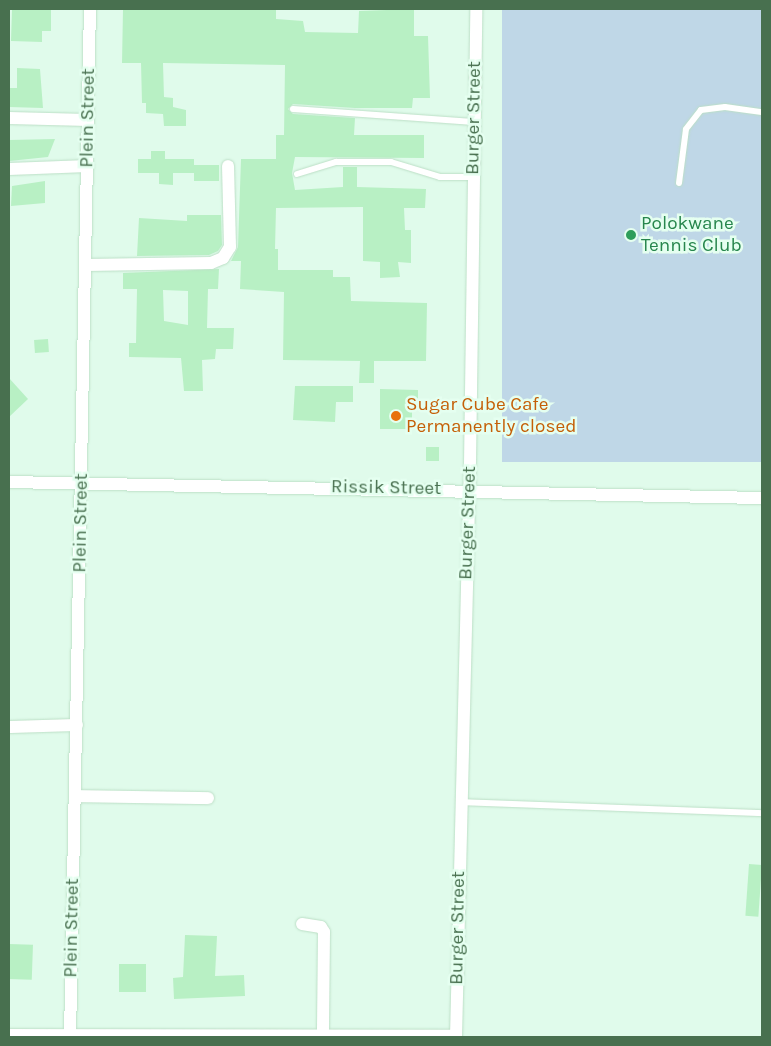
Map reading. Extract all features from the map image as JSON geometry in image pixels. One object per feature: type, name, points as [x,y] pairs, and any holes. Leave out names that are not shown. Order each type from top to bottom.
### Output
[{"type":"street","name":"Plein Street","points":[[70,1037],[90,9]]},
{"type":"street","name":"Burger Street","points":[[456,1037],[476,9]]},
{"type":"street","points":[[9,118],[88,120]]},
{"type":"street","points":[[9,169],[88,166]]},
{"type":"street","points":[[86,265],[211,263],[223,258],[230,247],[228,166]]},
{"type":"street","name":"Rissik Street","points":[[9,482],[468,490],[762,498]]},
{"type":"street","points":[[9,727],[77,725]]},
{"type":"street","points":[[75,796],[208,798]]},
{"type":"street","points":[[302,924],[321,927],[324,932],[323,1036]]},
{"type":"street","points":[[9,1035],[70,1037],[456,1037]]},
{"type":"lane","points":[[679,183],[686,128],[701,110],[725,107],[762,112]]},
{"type":"lane","points":[[293,109],[474,122]]},
{"type":"lane","points":[[296,174],[336,162],[391,162],[440,177],[474,177]]},
{"type":"lane","points":[[461,802],[762,813]]},
{"type":"shaded area","name":"Polokwane Tennis Club","points":[[502,9],[762,9],[762,462],[502,462]]},
{"type":"building","points":[[12,9],[51,9],[51,31],[42,31],[42,42],[11,41]]},
{"type":"building","points":[[123,9],[276,10],[276,19],[303,21],[305,32],[358,33],[359,11],[414,9],[414,36],[428,36],[430,98],[413,98],[412,108],[355,108],[293,104],[288,109],[293,114],[355,118],[354,135],[424,135],[424,158],[295,157],[292,173],[295,190],[343,187],[343,167],[357,167],[357,187],[426,189],[425,208],[404,208],[405,230],[411,230],[411,263],[398,262],[400,277],[380,278],[380,262],[363,261],[363,207],[276,208],[275,249],[278,249],[278,270],[333,270],[333,277],[350,277],[351,301],[427,303],[426,361],[374,361],[374,383],[359,383],[360,361],[283,360],[284,292],[240,289],[241,261],[231,261],[238,247],[241,159],[276,159],[276,135],[284,135],[285,65],[163,63],[164,97],[173,98],[173,107],[186,110],[186,126],[164,126],[163,114],[146,113],[146,103],[142,103],[141,63],[122,63]]},
{"type":"building","points":[[17,68],[40,69],[43,108],[9,107],[9,88],[17,88]]},
{"type":"building","points":[[55,139],[48,157],[9,161],[9,140]]},
{"type":"building","points":[[151,151],[165,151],[165,159],[194,159],[194,173],[173,173],[173,185],[159,184],[159,173],[138,173],[138,159],[151,159]]},
{"type":"building","points":[[194,165],[219,165],[219,181],[194,181]]},
{"type":"building","points":[[45,181],[45,203],[11,206],[12,186]]},
{"type":"building","points":[[187,215],[221,215],[222,245],[218,251],[209,255],[137,256],[139,218],[187,221]]},
{"type":"building","points":[[219,269],[218,289],[208,289],[207,328],[234,328],[233,349],[216,349],[215,359],[202,360],[203,391],[184,391],[181,358],[129,357],[129,343],[136,343],[137,289],[123,289],[123,273]],"holes":[[[163,290],[188,291],[188,325],[164,321]]]},
{"type":"building","points":[[48,339],[49,352],[35,353],[34,340]]},
{"type":"building","points":[[9,378],[28,399],[9,417]]},
{"type":"building","points":[[295,386],[353,386],[353,402],[336,402],[335,422],[293,420]]},
{"type":"building","name":"Sugar Cube Cafe Permanently closed","points":[[380,389],[418,390],[418,404],[412,404],[412,429],[380,429]]},
{"type":"building","points":[[426,447],[439,447],[439,461],[426,461]]},
{"type":"building","points":[[749,864],[762,865],[758,917],[745,916]]},
{"type":"building","points":[[185,935],[217,936],[215,976],[244,975],[245,996],[174,999],[173,978],[183,977]]},
{"type":"building","points":[[9,944],[33,945],[32,980],[9,979]]},
{"type":"building","points":[[119,964],[146,964],[146,992],[119,992]]},
{"type":"place","name":"Polokwane Tennis Club","points":[[631,235]]},
{"type":"place","name":"Sugar Cube Cafe Permanently closed","points":[[396,416]]}]
